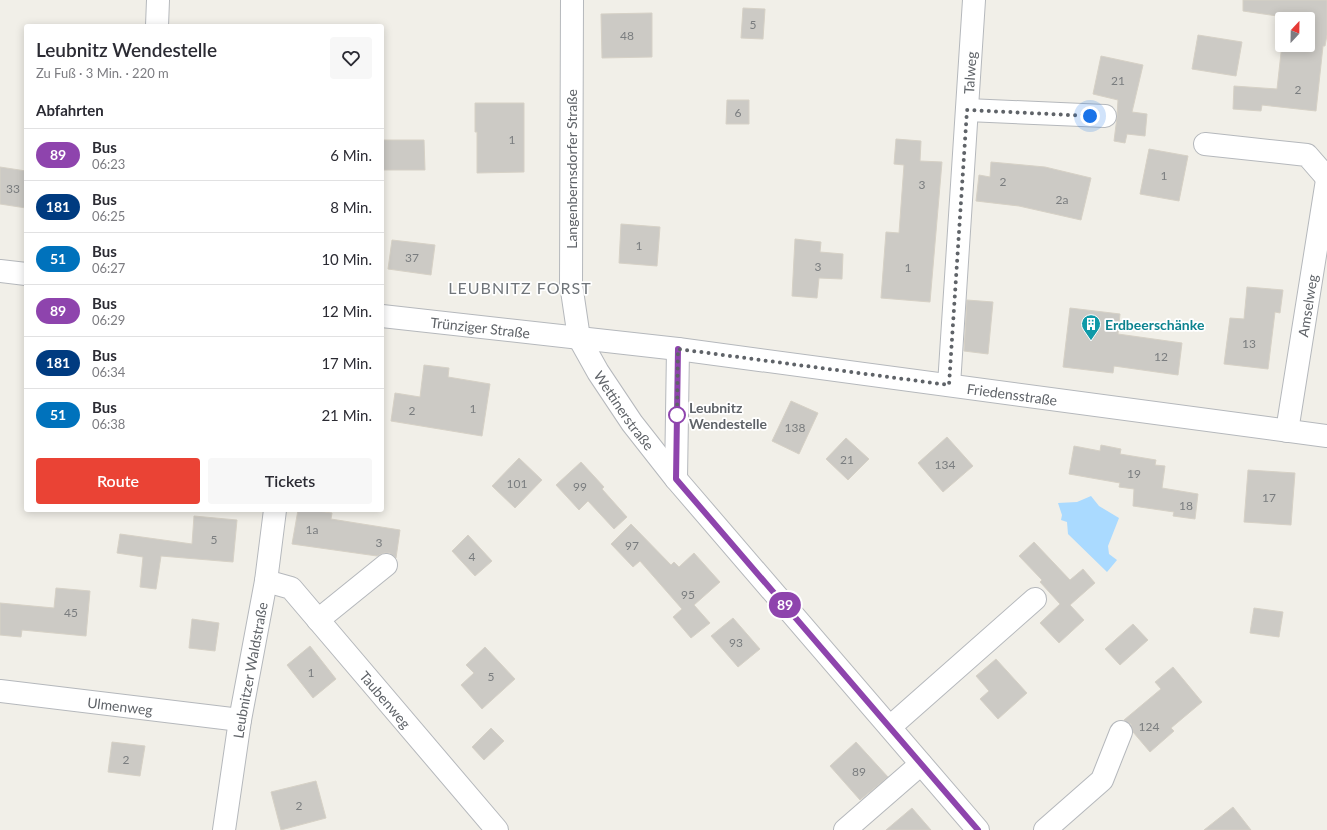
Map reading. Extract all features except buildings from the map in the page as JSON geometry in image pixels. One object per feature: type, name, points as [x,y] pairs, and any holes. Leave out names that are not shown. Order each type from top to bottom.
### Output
[{"type":"street","points":[[157,24],[158,0]]},
{"type":"street","name":"Langenbernsdorfer Straße","points":[[572,0],[571,284],[579,338]]},
{"type":"street","name":"Talweg","points":[[949,385],[974,0]]},
{"type":"street","points":[[967,110],[1105,116]]},
{"type":"street","points":[[1205,144],[1307,155],[1327,179]]},
{"type":"street","name":"Amselweg","points":[[1286,431],[1327,179]]},
{"type":"street","points":[[0,271],[24,274]]},
{"type":"street","name":"Trünziger Straße","points":[[384,316],[579,338]]},
{"type":"street","name":"Friedensstraße","points":[[579,338],[678,349],[1327,436]]},
{"type":"street","name":"Wettinerstraße","points":[[579,338],[598,372],[632,423],[676,479],[978,830]]},
{"type":"street","name":"Wettinerstraße","points":[[676,479],[678,349]]},
{"type":"street","name":"Leubnitzer Waldstraße","points":[[224,830],[240,720],[266,581],[275,512]]},
{"type":"street","points":[[318,620],[386,565]]},
{"type":"street","name":"Taubenweg","points":[[266,581],[291,588],[497,830]]},
{"type":"street","points":[[890,728],[1035,599]]},
{"type":"street","name":"Ulmenweg","points":[[0,691],[240,720]]},
{"type":"street","points":[[1045,830],[1102,780],[1121,732]]},
{"type":"street","points":[[845,830],[921,764]]},
{"type":"water","points":[[1091,496],[1099,506],[1119,518],[1108,546],[1109,554],[1117,560],[1107,572],[1068,534],[1067,522],[1061,520],[1062,515],[1058,503],[1077,502]]},
{"type":"bus line","name":"89","points":[[678,349],[676,479],[978,830]]},
{"type":"place","name":"Erdbeerschänke","points":[[1091,341]]},
{"type":"place","name":"Leubnitz Wendestelle","points":[[677,415]]},
{"type":"district","name":"LEUBNITZ FORST","points":[[520,287]]},
{"type":"route","points":[[677,415],[677,417],[678,349],[949,385],[967,110],[1090,116]]}]
